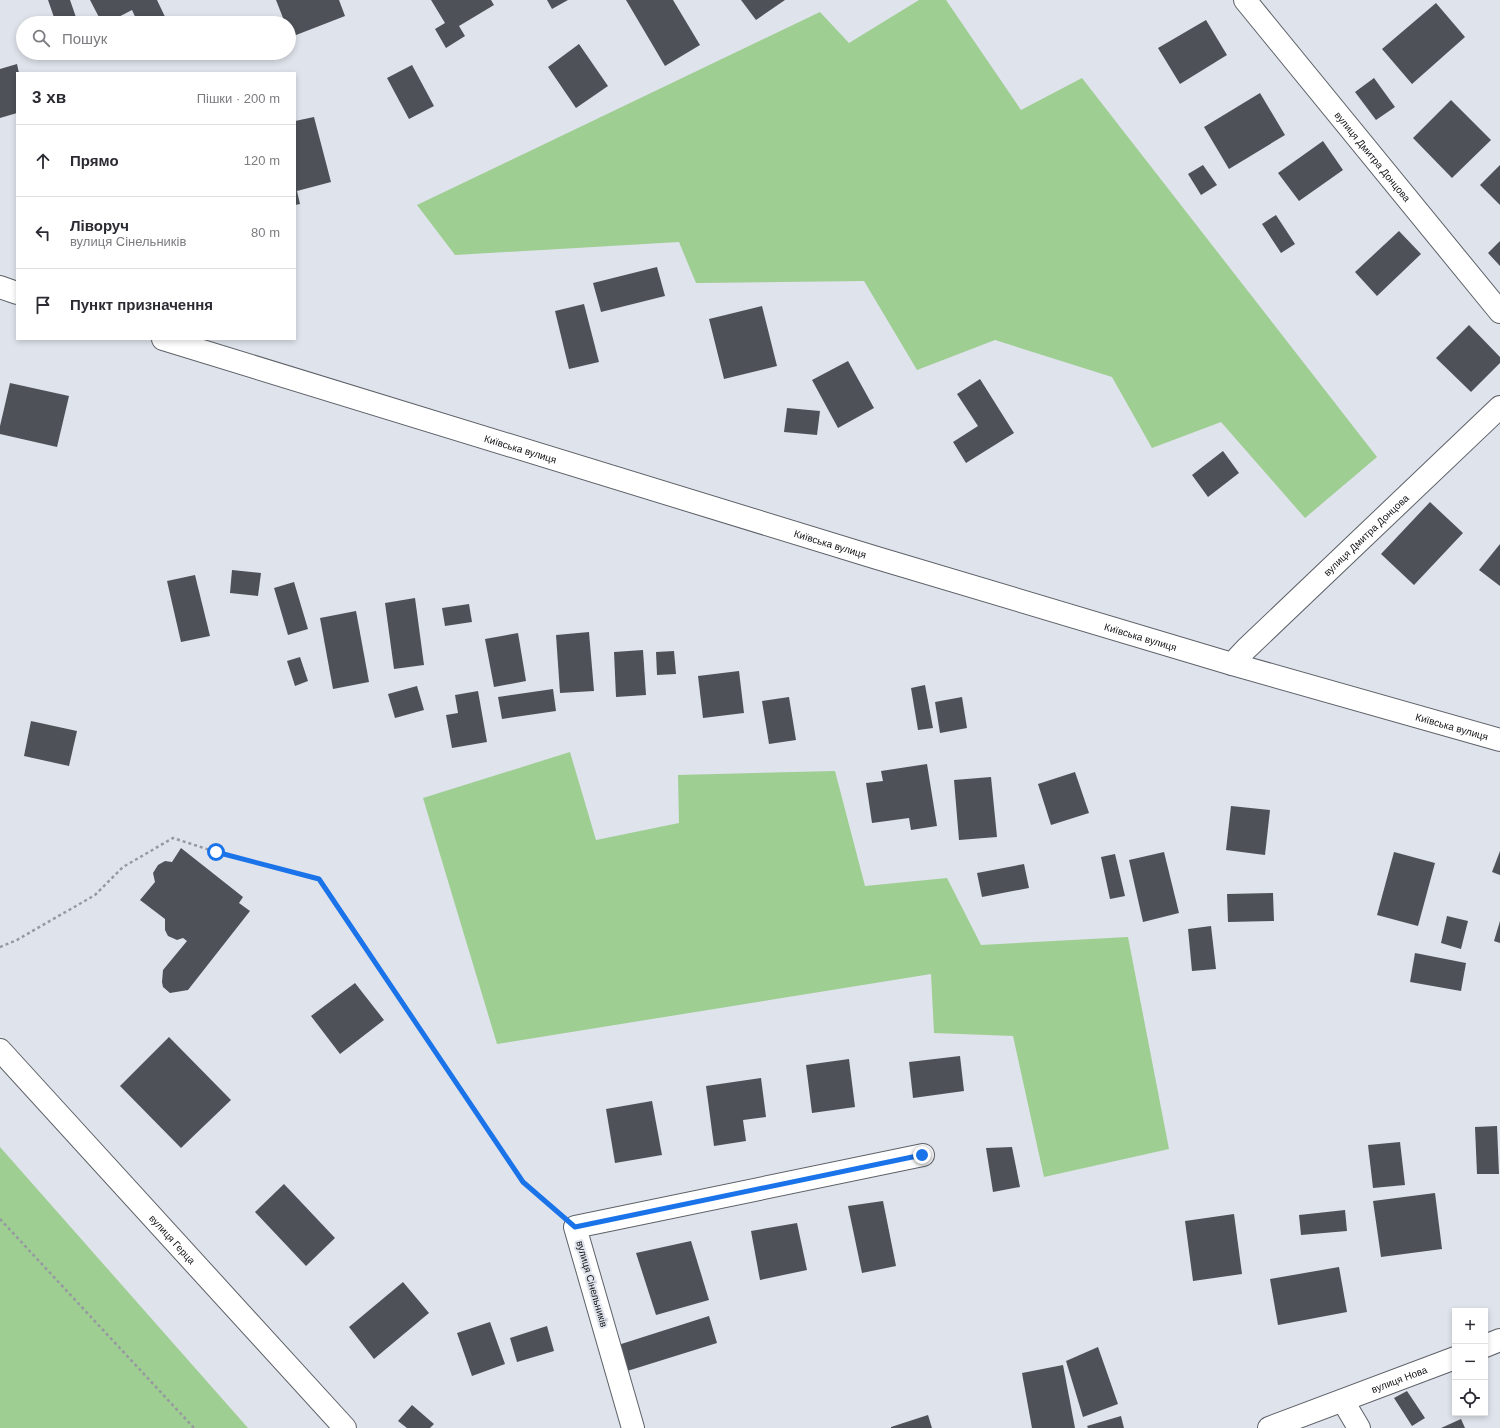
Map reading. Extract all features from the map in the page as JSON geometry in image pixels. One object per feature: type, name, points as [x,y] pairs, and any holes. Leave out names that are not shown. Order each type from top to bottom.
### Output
[{"type":"street","name":"вулиця Дмитра Донцова","points":[[1245,0],[1500,312]]},
{"type":"street","points":[[0,287],[16,293]]},
{"type":"street","name":"Київська вулиця","points":[[166,340],[870,556],[1232,664],[1500,740]]},
{"type":"street","name":"вулиця Дмитра Донцова","points":[[1232,664],[1500,407]]},
{"type":"street","name":"вулиця Герца","points":[[0,1050],[346,1428]]},
{"type":"street","name":"вулиця Сінельників","points":[[633,1428],[575,1227],[922,1155]]},
{"type":"street","points":[[1488,1345],[1500,1340]]},
{"type":"street","name":"вулиця Нова","points":[[1269,1428],[1452,1359]]},
{"type":"street","points":[[1343,1401],[1359,1428]]},
{"type":"path","points":[[0,947],[17,940],[95,895],[123,867],[174,838],[216,852],[319,879],[523,1182],[575,1227]]},
{"type":"path","points":[[0,1219],[194,1428]]},
{"type":"green space","points":[[919,0],[946,0],[1021,110],[1082,78],[1377,457],[1305,518],[1221,422],[1152,448],[1112,377],[995,340],[917,370],[864,281],[696,283],[679,242],[455,255],[417,205],[820,12],[849,43]]},
{"type":"green space","points":[[570,752],[596,840],[679,823],[678,775],[835,771],[865,886],[947,878],[981,945],[1128,937],[1169,1149],[1044,1177],[1013,1036],[934,1033],[931,974],[497,1044],[423,798]]},
{"type":"green space","points":[[0,1147],[248,1428],[0,1428]]},
{"type":"building","points":[[48,0],[70,0],[76,16],[54,16]]},
{"type":"building","points":[[90,0],[157,0],[165,16],[135,16],[132,10],[120,16],[98,16]]},
{"type":"building","points":[[276,0],[339,0],[345,16],[296,35],[296,16],[282,16]]},
{"type":"building","points":[[431,0],[491,0],[494,5],[459,26],[465,36],[446,48],[435,29],[445,23]]},
{"type":"building","points":[[547,0],[568,0],[552,9]]},
{"type":"building","points":[[626,0],[673,0],[700,45],[665,66]]},
{"type":"building","points":[[741,0],[785,0],[756,20]]},
{"type":"building","points":[[1436,3],[1465,37],[1412,84],[1382,49]]},
{"type":"building","points":[[1206,20],[1227,55],[1180,84],[1158,48]]},
{"type":"building","points":[[579,44],[608,86],[576,108],[548,67]]},
{"type":"building","points":[[17,64],[19,72],[16,72],[16,113],[0,118],[0,69]]},
{"type":"building","points":[[412,65],[434,106],[409,119],[387,78]]},
{"type":"building","points":[[1374,78],[1395,107],[1376,120],[1355,92]]},
{"type":"building","points":[[1260,93],[1285,135],[1229,169],[1204,127]]},
{"type":"building","points":[[1451,100],[1491,140],[1452,178],[1413,138]]},
{"type":"building","points":[[314,117],[331,182],[297,191],[300,204],[296,205],[296,121]]},
{"type":"building","points":[[1323,141],[1343,170],[1299,201],[1278,173]]},
{"type":"building","points":[[1203,165],[1217,185],[1201,195],[1188,174]]},
{"type":"building","points":[[1500,165],[1500,205],[1480,185]]},
{"type":"building","points":[[1276,215],[1295,244],[1281,253],[1262,224]]},
{"type":"building","points":[[1399,231],[1421,254],[1377,296],[1355,272]]},
{"type":"building","points":[[1500,241],[1500,266],[1488,253]]},
{"type":"building","points":[[657,267],[665,296],[601,312],[593,283]]},
{"type":"building","points":[[584,304],[599,362],[569,369],[555,311]]},
{"type":"building","points":[[762,306],[777,366],[724,379],[709,319]]},
{"type":"building","points":[[1469,325],[1500,357],[1500,363],[1471,392],[1436,358]]},
{"type":"building","points":[[848,361],[874,408],[838,428],[812,380]]},
{"type":"building","points":[[980,379],[1014,433],[966,463],[953,442],[978,426],[957,394]]},
{"type":"building","points":[[10,383],[69,396],[57,447],[0,434],[0,426]]},
{"type":"building","points":[[787,408],[820,411],[817,435],[784,432]]},
{"type":"building","points":[[1223,451],[1239,473],[1208,497],[1192,475]]},
{"type":"building","points":[[1430,502],[1463,533],[1414,585],[1381,554]]},
{"type":"building","points":[[1500,544],[1500,586],[1479,570]]},
{"type":"building","points":[[232,570],[261,573],[258,596],[230,593]]},
{"type":"building","points":[[195,575],[210,636],[181,642],[167,581]]},
{"type":"building","points":[[294,582],[308,629],[288,635],[274,588]]},
{"type":"building","points":[[415,598],[424,665],[394,669],[385,603]]},
{"type":"building","points":[[469,604],[472,622],[445,626],[442,608]]},
{"type":"building","points":[[356,611],[369,682],[333,689],[320,618]]},
{"type":"building","points":[[589,632],[594,691],[560,693],[556,635]]},
{"type":"building","points":[[518,633],[526,681],[494,687],[485,639]]},
{"type":"building","points":[[643,650],[646,695],[616,697],[614,652]]},
{"type":"building","points":[[674,651],[676,674],[657,675],[656,652]]},
{"type":"building","points":[[300,657],[308,681],[295,686],[287,661]]},
{"type":"building","points":[[739,671],[744,713],[703,718],[698,676]]},
{"type":"building","points":[[925,685],[933,728],[918,730],[911,688]]},
{"type":"building","points":[[417,686],[424,710],[395,718],[388,694]]},
{"type":"building","points":[[553,689],[556,711],[502,719],[498,697]]},
{"type":"building","points":[[478,691],[487,742],[452,748],[446,715],[458,713],[455,695]]},
{"type":"building","points":[[789,697],[796,740],[769,744],[762,701]]},
{"type":"building","points":[[962,697],[967,728],[940,733],[935,702]]},
{"type":"building","points":[[31,721],[77,731],[69,766],[24,756]]},
{"type":"building","points":[[927,764],[937,826],[911,830],[909,818],[872,823],[866,783],[883,781],[881,771]]},
{"type":"building","points":[[1075,772],[1089,813],[1051,825],[1038,784]]},
{"type":"building","points":[[991,777],[997,837],[959,840],[954,780]]},
{"type":"building","points":[[1231,806],[1270,810],[1265,855],[1226,850]]},
{"type":"building","points":[[181,848],[243,897],[239,903],[250,911],[188,990],[170,993],[163,987],[163,970],[187,941],[183,938],[177,940],[168,936],[165,930],[165,919],[140,900],[155,882],[153,873],[158,865],[165,861],[172,862]]},
{"type":"building","points":[[1500,851],[1500,875],[1492,872]]},
{"type":"building","points":[[1164,852],[1179,913],[1143,922],[1129,860]]},
{"type":"building","points":[[1394,852],[1435,863],[1418,926],[1377,915]]},
{"type":"building","points":[[1115,854],[1125,896],[1110,899],[1101,857]]},
{"type":"building","points":[[1024,864],[1029,888],[982,897],[977,873]]},
{"type":"building","points":[[1273,893],[1274,921],[1228,922],[1227,894]]},
{"type":"building","points":[[1447,916],[1468,921],[1461,949],[1441,943]]},
{"type":"building","points":[[1500,921],[1500,943],[1494,941]]},
{"type":"building","points":[[1211,926],[1216,969],[1192,971],[1188,929]]},
{"type":"building","points":[[1415,953],[1466,963],[1461,991],[1410,982]]},
{"type":"building","points":[[355,983],[384,1020],[340,1054],[311,1016]]},
{"type":"building","points":[[169,1037],[231,1100],[181,1148],[120,1086]]},
{"type":"building","points":[[960,1056],[964,1091],[913,1098],[909,1062]]},
{"type":"building","points":[[849,1059],[855,1107],[812,1113],[806,1065]]},
{"type":"building","points":[[761,1078],[766,1117],[743,1120],[746,1141],[714,1146],[706,1086]]},
{"type":"building","points":[[652,1101],[662,1155],[615,1163],[606,1109]]},
{"type":"building","points":[[1497,1126],[1499,1174],[1477,1174],[1475,1127]]},
{"type":"building","points":[[1400,1142],[1405,1185],[1373,1188],[1368,1145]]},
{"type":"building","points":[[1012,1147],[1020,1187],[993,1192],[986,1148]]},
{"type":"building","points":[[284,1184],[335,1238],[306,1266],[255,1212]]},
{"type":"building","points":[[1435,1193],[1442,1249],[1381,1257],[1373,1201]]},
{"type":"building","points":[[883,1201],[896,1266],[862,1273],[848,1206]]},
{"type":"building","points":[[1345,1210],[1347,1231],[1301,1235],[1299,1215]]},
{"type":"building","points":[[1234,1214],[1242,1274],[1193,1281],[1185,1221]]},
{"type":"building","points":[[797,1223],[807,1270],[760,1280],[751,1231]]},
{"type":"building","points":[[691,1241],[709,1300],[656,1315],[636,1253]]},
{"type":"building","points":[[1339,1267],[1347,1312],[1278,1325],[1270,1279]]},
{"type":"building","points":[[403,1282],[429,1313],[374,1359],[349,1327]]},
{"type":"building","points":[[709,1316],[717,1343],[624,1372],[615,1346]]},
{"type":"building","points":[[490,1322],[505,1364],[472,1376],[457,1333]]},
{"type":"building","points":[[547,1326],[554,1351],[517,1362],[510,1338]]},
{"type":"building","points":[[1098,1347],[1118,1404],[1083,1417],[1066,1361]]},
{"type":"building","points":[[1063,1365],[1075,1428],[1032,1428],[1022,1373]]},
{"type":"building","points":[[1407,1391],[1425,1418],[1412,1426],[1394,1398]]},
{"type":"building","points":[[412,1405],[434,1424],[430,1428],[407,1428],[398,1421]]},
{"type":"building","points":[[928,1415],[932,1428],[891,1428],[891,1427]]},
{"type":"building","points":[[1121,1416],[1124,1428],[1088,1428],[1087,1426]]},
{"type":"building","points":[[1461,1419],[1465,1428],[1441,1428]]},
{"type":"route","points":[[216,852],[319,879],[523,1182],[575,1227],[922,1155]]}]
